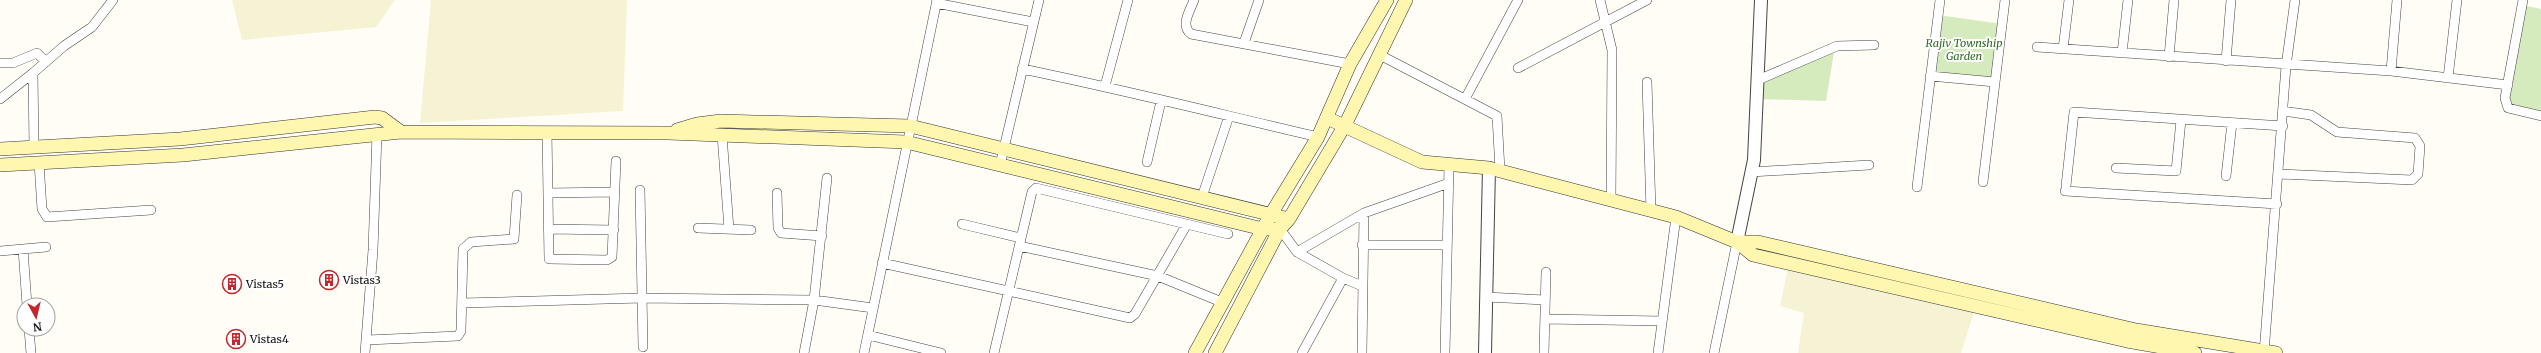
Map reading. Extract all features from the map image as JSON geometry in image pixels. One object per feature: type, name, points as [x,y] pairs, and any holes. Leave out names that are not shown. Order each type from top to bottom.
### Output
[{"type":"main road","points":[[1195,353],[1224,303],[1271,214],[1318,137],[1350,64],[1387,0]]},
{"type":"main road","points":[[1215,353],[1280,229],[1289,219],[1345,125],[1378,54],[1406,0]]},
{"type":"main road","points":[[0,149],[180,139],[375,117],[382,118],[401,132]]},
{"type":"main road","points":[[1327,118],[1345,125],[1422,162],[1495,169],[1676,217],[1737,242],[1753,255],[2127,341],[2195,353]]},
{"type":"main road","points":[[668,133],[697,124],[721,121],[910,126],[1289,219]]},
{"type":"main road","points":[[0,165],[183,155],[401,132],[668,133],[906,142],[1263,229],[1280,229]]},
{"type":"main road","points":[[1737,242],[1758,242],[2136,330],[2268,352]]},
{"type":"street","points":[[0,100],[92,27],[113,0]]},
{"type":"street","points":[[1000,165],[1039,0]]},
{"type":"street","points":[[1105,86],[1128,0]]},
{"type":"street","points":[[1194,0],[1185,24],[1186,30],[1191,34],[1350,64]]},
{"type":"street","points":[[1244,43],[1259,0]]},
{"type":"street","points":[[1465,99],[1518,0]]},
{"type":"street","points":[[1600,0],[1606,19],[1612,50],[1611,200]]},
{"type":"street","points":[[1518,68],[1606,19],[1647,0]]},
{"type":"street","points":[[1714,353],[1751,172],[1758,80],[1761,0]]},
{"type":"street","points":[[1917,187],[1940,0]]},
{"type":"street","points":[[1983,182],[2005,0]]},
{"type":"street","points":[[2064,49],[2069,0]]},
{"type":"street","points":[[2122,53],[2128,0]]},
{"type":"street","points":[[2168,57],[2174,0]]},
{"type":"street","points":[[2226,61],[2231,0]]},
{"type":"street","points":[[2268,352],[2276,204],[2283,126],[2286,66],[2295,0]]},
{"type":"street","points":[[2390,71],[2397,0]]},
{"type":"street","points":[[2448,78],[2457,0]]},
{"type":"street","points":[[2523,0],[2505,98],[2508,108],[2541,116]]},
{"type":"street","points":[[864,353],[906,142],[937,1],[1033,22]]},
{"type":"street","points":[[1758,80],[1837,46],[1874,45]]},
{"type":"street","points":[[2037,47],[2286,66],[2390,71],[2508,85]]},
{"type":"street","points":[[0,63],[13,63],[37,53],[46,62]]},
{"type":"street","points":[[1378,54],[1497,116],[1495,169],[1486,297],[1485,353]]},
{"type":"street","points":[[1022,69],[1105,86],[1161,101],[1318,137]]},
{"type":"street","points":[[33,73],[34,148]]},
{"type":"street","points":[[1930,76],[1995,82]]},
{"type":"street","points":[[1647,82],[1651,211]]},
{"type":"street","points":[[1147,162],[1161,101]]},
{"type":"street","points":[[2279,174],[2412,180],[2418,174],[2420,146],[2415,138],[2332,131],[2311,115],[2283,111]]},
{"type":"street","points":[[2276,204],[2066,189],[2074,112],[2283,126]]},
{"type":"street","points":[[1202,197],[1229,116]]},
{"type":"street","points":[[2116,168],[2176,171],[2181,120]]},
{"type":"street","points":[[2226,176],[2232,123]]},
{"type":"street","points":[[547,132],[548,253],[552,260],[610,259],[613,255],[616,161]]},
{"type":"street","points":[[365,353],[373,250],[377,134]]},
{"type":"street","points":[[722,135],[729,229]]},
{"type":"street","points":[[39,163],[42,209],[47,217],[151,210]]},
{"type":"street","points":[[1445,353],[1449,165]]},
{"type":"street","points":[[1751,172],[1868,165]]},
{"type":"street","points":[[804,353],[814,300],[827,178]]},
{"type":"street","points":[[1297,252],[1364,213],[1449,183]]},
{"type":"street","points":[[994,353],[1032,192],[1036,188],[1228,234]]},
{"type":"street","points":[[640,190],[643,347]]},
{"type":"street","points":[[548,193],[615,192]]},
{"type":"street","points":[[777,193],[778,228],[781,233],[822,236]]},
{"type":"street","points":[[367,340],[455,338],[461,331],[465,246],[471,242],[514,239],[517,195]]},
{"type":"street","points":[[1362,353],[1362,245],[1364,213]]},
{"type":"street","points":[[1658,353],[1676,217]]},
{"type":"street","points":[[962,224],[1020,242],[1158,276],[1224,303]]},
{"type":"street","points":[[882,263],[1130,318],[1135,314],[1187,224]]},
{"type":"street","points":[[698,228],[751,230]]},
{"type":"street","points":[[548,229],[614,230]]},
{"type":"street","points":[[1280,229],[1297,252],[1343,278],[1362,286]]},
{"type":"street","points":[[1362,245],[1447,245]]},
{"type":"street","points":[[0,251],[46,247]]},
{"type":"street","points":[[23,249],[26,297]]},
{"type":"street","points":[[1544,353],[1546,272]]},
{"type":"street","points":[[1302,353],[1343,278]]},
{"type":"street","points":[[1486,297],[1545,300]]},
{"type":"street","points":[[462,304],[642,298],[814,300],[873,308]]},
{"type":"street","points":[[1545,319],[1662,321]]},
{"type":"street","points":[[868,335],[941,353]]},
{"type":"street","points":[[30,337],[31,353]]},
{"type":"shaded area","points":[[232,0],[395,0],[376,27],[242,40]]},
{"type":"shaded area","points":[[431,0],[627,0],[623,111],[420,123]]},
{"type":"shaded area","points":[[1789,262],[1974,312],[1961,353],[1798,353],[1804,313],[1780,306]]},
{"type":"green space","points":[[2522,5],[2541,9],[2541,116],[2508,108]]},
{"type":"green space","name":"Rajiv Township Garden","points":[[1938,15],[2002,24],[1995,82],[1931,76]]},
{"type":"green space","points":[[1835,46],[1826,101],[1757,99],[1758,80]]},
{"type":"place","name":"Vistas3","points":[[329,280]]},
{"type":"place","name":"Vistas5","points":[[232,284]]},
{"type":"place","name":"Vistas4","points":[[236,339]]}]
